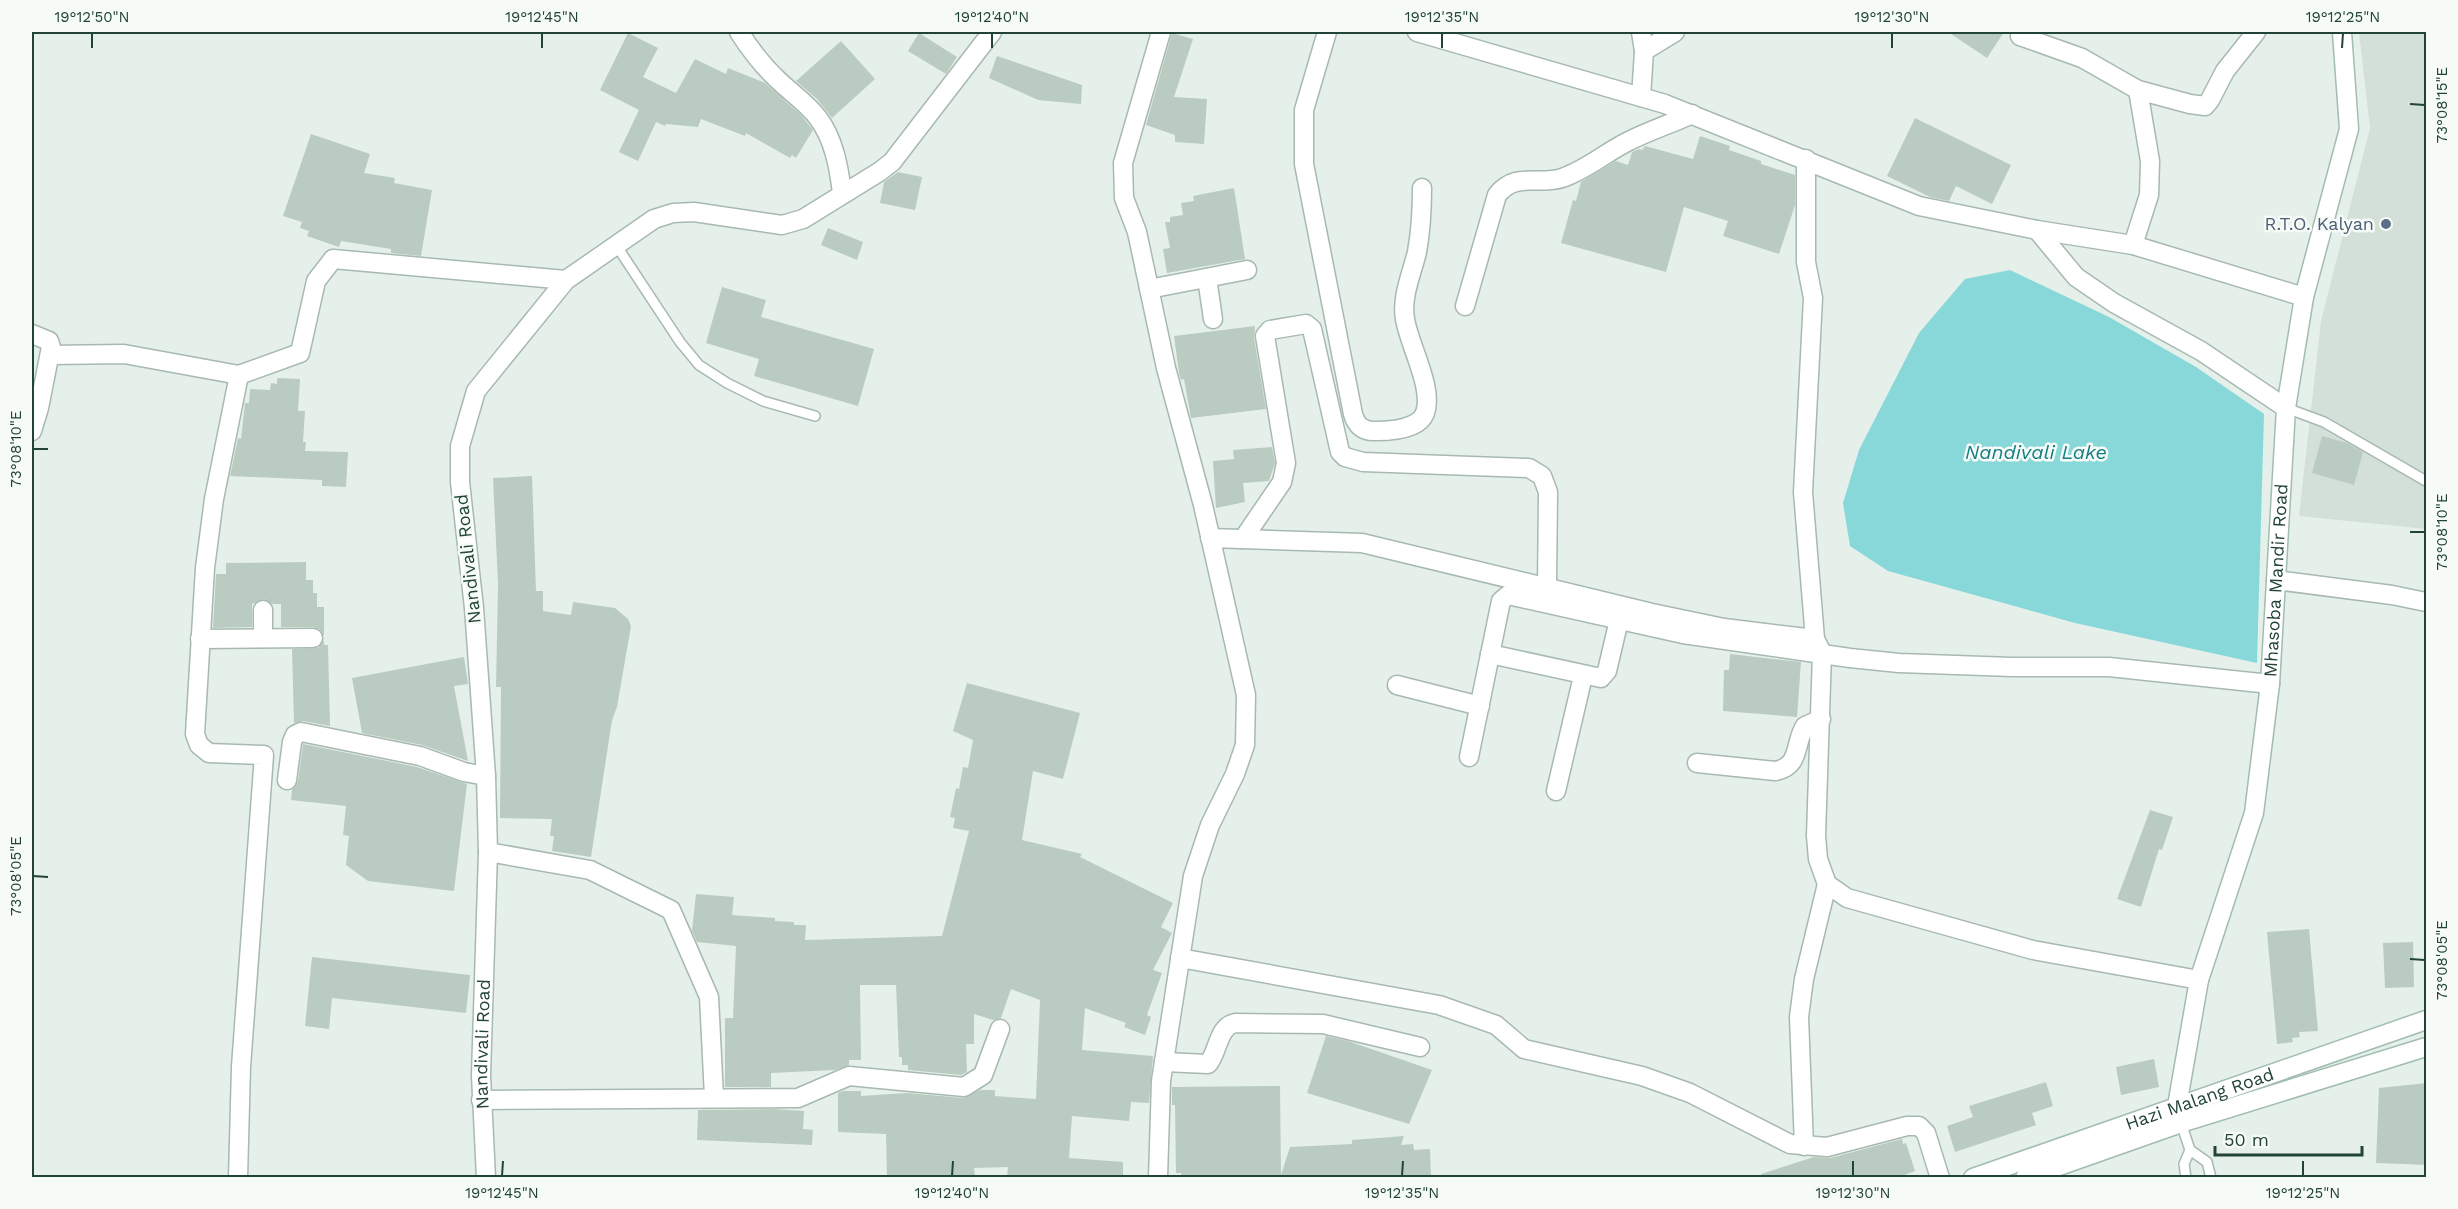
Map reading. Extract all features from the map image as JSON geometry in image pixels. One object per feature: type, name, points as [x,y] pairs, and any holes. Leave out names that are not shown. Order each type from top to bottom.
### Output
[{"type":"street","points":[[739,32],[749,49],[774,77],[818,117],[839,170],[842,193]]},
{"type":"street","name":"Nandivali Road","points":[[486,1178],[481,1100],[488,852],[486,776],[474,608],[460,482],[460,446],[476,391],[566,279],[654,219],[673,213],[694,212],[782,225],[803,219],[879,172],[892,162],[992,32]]},
{"type":"street","points":[[1158,1178],[1161,1081],[1193,876],[1210,825],[1235,774],[1245,745],[1246,695],[1210,538],[1166,368],[1137,232],[1124,198],[1123,163],[1161,32]]},
{"type":"street","points":[[1327,32],[1304,110],[1304,164],[1353,414],[1356,423],[1367,431],[1415,425],[1425,413],[1427,398],[1405,319],[1406,293],[1422,225],[1422,188]]},
{"type":"street","points":[[1417,32],[1692,114],[1919,206],[2037,230],[2133,245],[2304,297]]},
{"type":"street","points":[[1641,32],[1644,51],[1641,97]]},
{"type":"street","points":[[1644,51],[1674,32]]},
{"type":"street","points":[[2020,36],[2082,58],[2138,90],[2205,106],[2225,71],[2256,32]]},
{"type":"street","name":"Mhasoba Mandir Road","points":[[2179,1115],[2199,980],[2254,813],[2270,684],[2286,408],[2304,297],[2349,129],[2342,32]]},
{"type":"street","points":[[2133,245],[2149,195],[2150,162],[2138,90]]},
{"type":"street","points":[[1465,306],[1497,195],[1504,187],[1516,181],[1560,179],[1577,172],[1629,141],[1692,114]]},
{"type":"street","points":[[1804,1146],[1799,1017],[1804,979],[1827,884],[1818,859],[1816,836],[1821,719],[1818,646],[1803,492],[1813,298],[1806,262],[1806,159]]},
{"type":"street","points":[[2037,230],[2076,278],[2114,303],[2201,351],[2286,408]]},
{"type":"street","points":[[50,355],[124,354],[239,375],[300,353],[316,281],[333,259],[566,279]]},
{"type":"street","points":[[1149,289],[1247,270]]},
{"type":"street","points":[[1207,278],[1213,319]]},
{"type":"street","points":[[1243,539],[1282,482],[1285,473],[1265,336],[1270,330],[1306,324],[1312,329],[1340,452],[1345,457],[1363,462],[1529,468],[1542,476],[1548,492],[1547,586]]},
{"type":"street","points":[[32,334],[49,340],[50,355],[32,430]]},
{"type":"street","points":[[238,1178],[241,1067],[264,755],[209,753],[199,745],[195,734],[205,568],[214,499],[239,375]]},
{"type":"street","points":[[1210,538],[1362,543],[1652,613],[1899,663],[2012,667],[2109,667],[2270,684]]},
{"type":"street","points":[[2276,580],[2392,595],[2427,602]]},
{"type":"street","points":[[1469,757],[1501,601],[1504,596],[1508,595],[1683,634],[1818,646]]},
{"type":"street","points":[[263,638],[264,610]]},
{"type":"street","points":[[1490,654],[1595,678],[1606,675],[1619,620]]},
{"type":"street","points":[[200,639],[313,638]]},
{"type":"street","points":[[1556,791],[1583,676]]},
{"type":"street","points":[[1397,685],[1480,706]]},
{"type":"street","points":[[1697,763],[1784,770],[1793,761],[1804,726],[1821,719]]},
{"type":"street","points":[[287,780],[292,742],[295,735],[301,732],[420,756],[464,772],[486,776]]},
{"type":"street","points":[[488,852],[590,870],[671,910],[709,998],[714,1097]]},
{"type":"street","points":[[1827,884],[1847,898],[2033,950],[2199,980]]},
{"type":"street","points":[[1180,958],[1439,1005],[1496,1025],[1524,1049],[1642,1076],[1690,1093],[1790,1144],[1827,1147],[1907,1126],[1919,1126],[1926,1133],[1940,1178]]},
{"type":"street","name":"Hazi Malang Road","points":[[2025,1178],[2179,1115],[2427,1020]]},
{"type":"street","points":[[1164,1062],[1208,1064],[1214,1057],[1224,1029],[1228,1024],[1234,1023],[1323,1024],[1420,1047]]},
{"type":"street","points":[[481,1100],[798,1098],[849,1076],[964,1087],[983,1075],[1000,1029]]},
{"type":"street","name":"Hazi Malang Road","points":[[1973,1178],[2179,1115],[2427,1047]]},
{"type":"lane","points":[[616,245],[681,342],[699,364],[727,383],[763,401],[815,416]]},
{"type":"lane","points":[[2286,408],[2324,422],[2427,481]]},
{"type":"lane","points":[[2179,1115],[2190,1150],[2207,1162],[2211,1178]]},
{"type":"lane","points":[[2186,1178],[2184,1164],[2190,1150]]},
{"type":"shaded area","name":"R.T.O. Kalyan","points":[[2359,32],[2426,32],[2426,529],[2299,516],[2321,321],[2370,128]]},
{"type":"water","name":"Nandivali Lake","points":[[2010,270],[2109,317],[2196,367],[2264,414],[2257,663],[2075,623],[1888,571],[1850,546],[1843,503],[1859,450],[1919,333],[1965,279]]},
{"type":"building","points":[[1948,32],[2004,32],[1987,58]]},
{"type":"building","points":[[628,33],[658,48],[643,77],[676,93],[695,59],[726,74],[728,68],[765,83],[801,115],[813,130],[796,158],[792,155],[790,158],[746,133],[745,136],[701,119],[698,127],[666,124],[665,126],[656,122],[638,161],[619,152],[639,110],[600,90]]},
{"type":"building","points":[[919,33],[957,57],[946,74],[908,51]]},
{"type":"building","points":[[1172,33],[1193,39],[1174,97],[1207,99],[1204,144],[1175,142],[1175,135],[1146,125]]},
{"type":"building","points":[[841,41],[875,79],[832,118],[817,99],[796,81]]},
{"type":"building","points":[[997,56],[1082,85],[1081,104],[1038,100],[989,78]]},
{"type":"building","points":[[1915,118],[2011,165],[1992,204],[1956,186],[1949,201],[1930,197],[1887,176]]},
{"type":"building","points":[[311,134],[370,154],[364,173],[395,178],[394,183],[432,190],[421,256],[391,253],[391,249],[341,241],[339,247],[307,236],[309,231],[300,228],[302,222],[283,216]]},
{"type":"building","points":[[1700,136],[1730,146],[1729,150],[1761,161],[1761,164],[1795,175],[1795,205],[1779,254],[1723,236],[1728,221],[1684,207],[1666,272],[1561,243],[1573,200],[1576,201],[1581,182],[1616,161],[1628,165],[1632,152],[1642,150],[1645,146],[1693,159]]},
{"type":"building","points":[[898,172],[922,177],[915,210],[880,203],[884,182]]},
{"type":"building","points":[[1234,188],[1245,259],[1167,273],[1163,249],[1170,248],[1165,222],[1170,222],[1170,217],[1183,215],[1181,203],[1194,201],[1193,196]]},
{"type":"building","points":[[828,228],[863,242],[857,260],[821,245]]},
{"type":"building","points":[[722,287],[766,300],[761,317],[874,349],[858,406],[754,376],[759,359],[706,343]]},
{"type":"building","points":[[1255,326],[1254,338],[1266,409],[1191,418],[1184,379],[1181,380],[1179,373],[1174,336]]},
{"type":"building","points":[[277,378],[300,379],[298,411],[305,411],[303,442],[306,442],[305,451],[348,452],[346,487],[322,486],[322,480],[230,476],[238,438],[241,439],[245,403],[249,403],[250,389],[270,390],[271,383],[277,384]]},
{"type":"building","points":[[2322,436],[2347,443],[2363,452],[2354,485],[2312,473]]},
{"type":"building","points":[[1272,447],[1275,463],[1269,481],[1243,483],[1245,502],[1216,508],[1213,461],[1234,459],[1233,450]]},
{"type":"building","points":[[532,476],[536,591],[543,591],[543,611],[571,615],[573,602],[615,608],[628,619],[631,626],[617,707],[612,720],[591,857],[552,851],[554,836],[550,836],[552,819],[500,818],[501,687],[496,687],[498,584],[493,478]]},
{"type":"building","points":[[306,562],[306,580],[313,580],[313,593],[317,593],[317,607],[324,607],[324,636],[319,629],[313,627],[281,627],[281,604],[272,604],[264,599],[252,604],[252,627],[213,628],[216,574],[226,574],[226,563]]},
{"type":"building","points":[[324,640],[324,645],[328,645],[330,726],[303,721],[294,723],[292,649],[318,648]]},
{"type":"building","points":[[1730,654],[1801,662],[1797,717],[1723,711],[1724,670],[1729,670]]},
{"type":"building","points":[[464,657],[468,684],[454,686],[468,761],[422,745],[362,733],[352,678]]},
{"type":"building","points":[[967,683],[1080,713],[1063,779],[1033,771],[1022,840],[1082,854],[1080,857],[1173,903],[1161,927],[1172,933],[1153,970],[1162,973],[1147,1015],[1151,1017],[1145,1035],[1124,1027],[1126,1023],[1085,1008],[1082,1050],[1153,1056],[1149,1103],[1131,1102],[1129,1121],[1072,1116],[1069,1158],[1123,1162],[1123,1178],[1007,1178],[1008,1167],[974,1168],[975,1178],[887,1178],[886,1134],[838,1132],[838,1093],[843,1091],[861,1091],[861,1096],[907,1093],[963,1098],[980,1090],[995,1090],[995,1096],[1036,1099],[1040,1000],[1011,989],[1001,1018],[993,1020],[974,1014],[974,1044],[966,1044],[967,1072],[961,1075],[908,1070],[908,1065],[902,1065],[902,1057],[899,1057],[896,985],[860,985],[861,1060],[849,1060],[849,1065],[835,1070],[771,1073],[771,1087],[725,1087],[725,1018],[733,1018],[736,946],[697,942],[692,931],[696,894],[734,897],[732,915],[775,918],[775,921],[806,925],[805,940],[942,936],[969,831],[953,828],[955,818],[950,817],[963,767],[968,768],[973,740],[953,731]]},
{"type":"building","points":[[303,744],[417,767],[467,784],[454,891],[368,881],[346,865],[349,836],[343,835],[346,806],[291,800],[292,790],[298,781]]},
{"type":"building","points":[[2150,810],[2173,817],[2162,850],[2159,849],[2141,907],[2117,899]]},
{"type":"building","points":[[2309,929],[2318,1031],[2299,1032],[2300,1037],[2292,1038],[2293,1042],[2277,1044],[2267,932]]},
{"type":"building","points":[[2413,942],[2414,987],[2385,988],[2383,943]]},
{"type":"building","points":[[312,957],[470,975],[466,1013],[332,998],[329,1029],[305,1026]]},
{"type":"building","points":[[1326,1036],[1348,1041],[1432,1070],[1409,1124],[1307,1093]]},
{"type":"building","points":[[2154,1059],[2159,1087],[2121,1095],[2116,1067]]},
{"type":"building","points":[[2046,1082],[2053,1106],[2032,1113],[2036,1125],[1955,1152],[1947,1126],[1973,1117],[1969,1106]]},
{"type":"building","points":[[2427,1083],[2427,1165],[2376,1163],[2379,1088]]},
{"type":"building","points":[[1280,1086],[1281,1175],[1290,1147],[1352,1144],[1352,1140],[1404,1136],[1401,1145],[1413,1144],[1414,1150],[1430,1149],[1431,1178],[1181,1178],[1181,1173],[1176,1173],[1175,1105],[1172,1105],[1172,1087]]},
{"type":"building","points":[[698,1110],[804,1111],[803,1129],[813,1130],[812,1145],[697,1140]]},
{"type":"building","points":[[1902,1139],[1903,1144],[1906,1143],[1915,1171],[1896,1178],[1761,1178],[1761,1174],[1814,1157],[1830,1158]]},
{"type":"place","name":"R.T.O. Kalyan","points":[[2386,224]]}]
